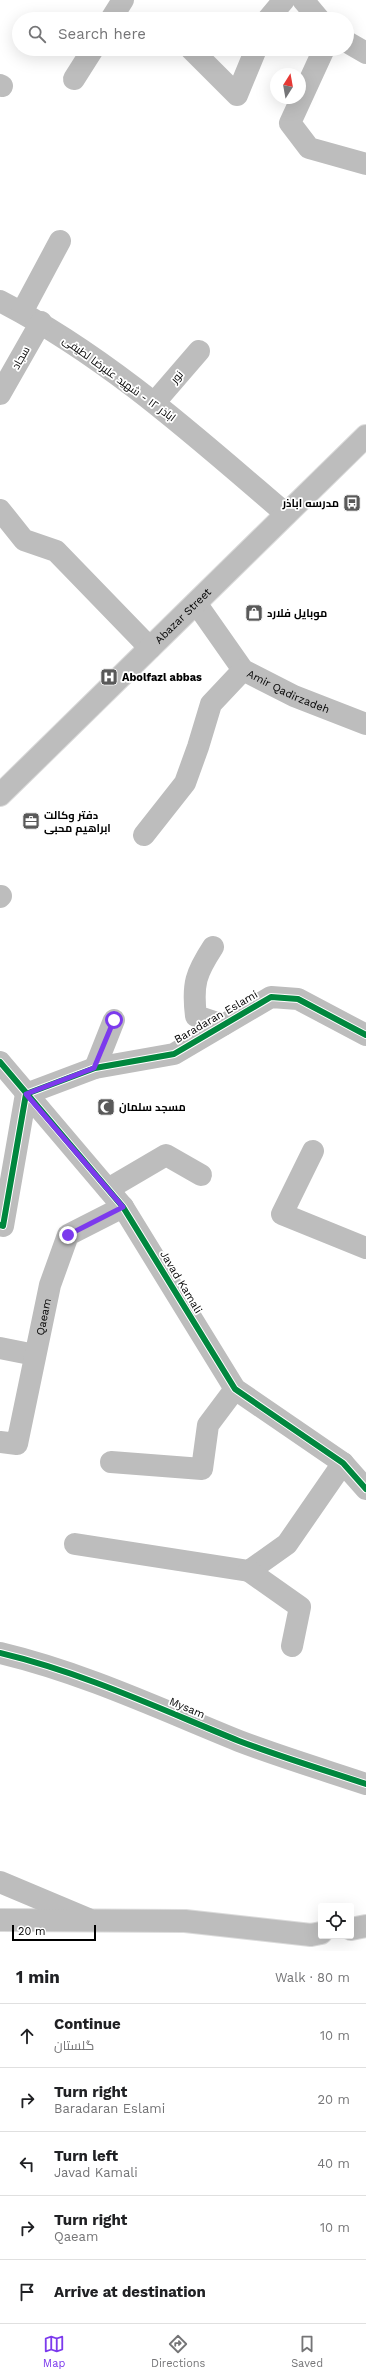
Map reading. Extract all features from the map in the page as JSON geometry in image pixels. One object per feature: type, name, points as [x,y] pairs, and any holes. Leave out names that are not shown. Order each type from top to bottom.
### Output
[{"type":"street","points":[[116,12],[123,0]]},
{"type":"street","points":[[274,12],[284,0]]},
{"type":"street","points":[[303,0],[313,12]]},
{"type":"street","points":[[354,46],[366,53]]},
{"type":"street","points":[[74,79],[89,56]]},
{"type":"street","points":[[198,56],[237,95],[253,56]]},
{"type":"street","points":[[321,56],[290,123],[309,148],[366,164]]},
{"type":"street","points":[[22,312],[60,241]]},
{"type":"street","name":"اباذر ۱۲ - شهید علیرضا لطیفی","points":[[0,301],[42,322],[155,402],[286,514]]},
{"type":"street","name":"سجاد","points":[[0,394],[42,322]]},
{"type":"street","name":"نور","points":[[155,402],[199,351]]},
{"type":"street","name":"Abazar Street","points":[[0,795],[366,436]]},
{"type":"street","points":[[0,510],[24,540],[56,551],[150,648]]},
{"type":"street","name":"Amir Qadirzadeh","points":[[196,603],[243,670],[294,696],[366,724]]},
{"type":"street","points":[[144,835],[185,782],[198,747],[211,704],[243,670]]},
{"type":"street","points":[[213,947],[198,970],[194,997],[196,1016],[223,1025]]},
{"type":"street","name":"Baradaran Eslami","points":[[26,1094],[94,1068],[174,1054],[271,997],[298,999],[366,1034]]},
{"type":"street","points":[[94,1068],[114,1020]]},
{"type":"street","name":"Javad Kamali","points":[[0,1062],[123,1207],[235,1389],[343,1463],[366,1489]]},
{"type":"street","points":[[2,1226],[26,1094]]},
{"type":"street","points":[[313,1151],[282,1214],[366,1248]]},
{"type":"street","points":[[108,1189],[166,1155],[201,1175]]},
{"type":"street","name":"Qaeam","points":[[0,1442],[17,1444],[50,1285],[68,1235],[123,1207]]},
{"type":"street","points":[[0,1348],[36,1355]]},
{"type":"street","points":[[111,1462],[202,1469],[208,1425],[235,1389]]},
{"type":"street","points":[[249,1571],[286,1544],[343,1463]]},
{"type":"street","points":[[75,1544],[249,1571],[300,1607],[292,1646]]},
{"type":"street","name":"Mysam","points":[[0,1653],[40,1663],[121,1691],[241,1742],[366,1784]]},
{"type":"street","points":[[0,1882],[88,1919]]},
{"type":"street","points":[[0,1920],[88,1919],[185,1921],[311,1934],[318,1933]]},
{"type":"street","points":[[354,1928],[366,1926]]},
{"type":"cycle path","points":[[0,1225],[3,1226],[26,1094],[95,1068],[174,1054],[271,997],[298,999],[366,1035]]},
{"type":"cycle path","points":[[0,1062],[123,1207],[235,1389],[343,1463],[366,1489]]},
{"type":"cycle path","points":[[0,1653],[31,1661],[92,1681],[239,1741],[366,1784]]},
{"type":"place","name":"مدرسه اباذر","points":[[352,503]]},
{"type":"place","name":"موبایل فلارد","points":[[254,613]]},
{"type":"place","name":"Abolfazl abbas","points":[[109,677]]},
{"type":"place","name":"دفتر وکالت ابراهیم محبی","points":[[31,821]]},
{"type":"place","name":"مسجد سلمان","points":[[106,1107]]},
{"type":"route","points":[[68,1235],[123,1207],[26,1094],[94,1068],[114,1020]]}]
